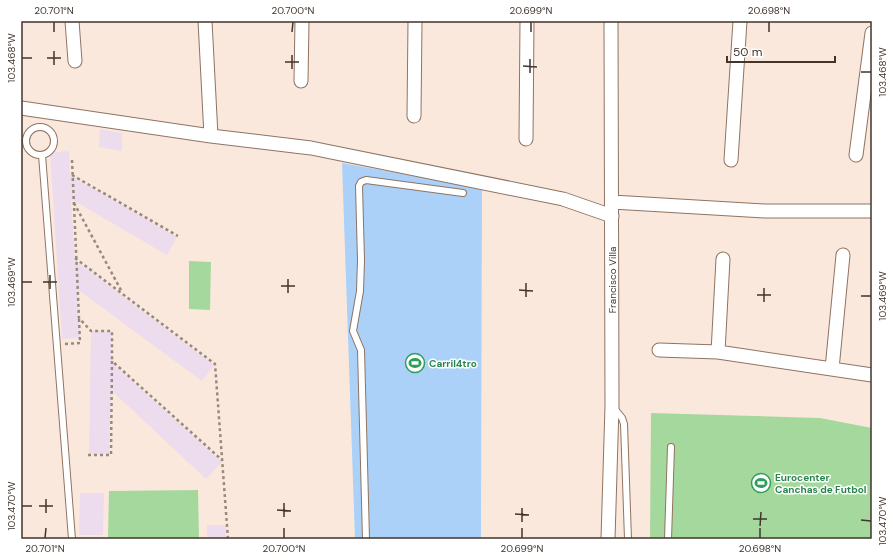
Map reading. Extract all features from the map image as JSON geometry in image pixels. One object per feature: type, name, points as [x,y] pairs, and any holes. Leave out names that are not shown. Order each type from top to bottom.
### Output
[{"type":"street","points":[[72,21],[75,61]]},
{"type":"street","points":[[205,21],[211,136]]},
{"type":"street","points":[[301,82],[302,21]]},
{"type":"street","points":[[414,116],[415,21]]},
{"type":"street","points":[[526,139],[527,21]]},
{"type":"street","name":"Francisco Villa","points":[[608,539],[612,406],[611,21]]},
{"type":"street","points":[[731,160],[740,21]]},
{"type":"street","points":[[856,155],[872,33]]},
{"type":"street","points":[[21,108],[211,136],[311,148],[564,199],[612,216]]},
{"type":"street","points":[[612,202],[765,211],[872,211]]},
{"type":"street","points":[[832,369],[843,255]]},
{"type":"street","points":[[718,352],[723,259]]},
{"type":"street","points":[[658,350],[718,352],[872,375]]},
{"type":"lane","points":[[43,127],[51,133],[54,142],[50,151],[42,155],[32,153],[27,145],[27,136],[34,129],[43,127]]},
{"type":"lane","points":[[42,155],[72,539]]},
{"type":"lane","points":[[366,539],[361,350],[353,331],[360,291],[361,260],[359,186],[361,182],[366,180],[463,193]]},
{"type":"lane","points":[[612,406],[622,418],[624,424],[628,539]]},
{"type":"lane","points":[[668,539],[671,447]]},
{"type":"path","points":[[56,344],[80,343],[72,200],[72,160]]},
{"type":"path","points":[[72,174],[178,236]]},
{"type":"path","points":[[72,200],[122,293]]},
{"type":"path","points":[[75,258],[215,364],[228,539]]},
{"type":"path","points":[[79,318],[92,331],[112,331],[111,455],[88,455]]},
{"type":"path","points":[[112,362],[222,461]]},
{"type":"shaded area","points":[[100,129],[122,133],[122,151],[99,147]]},
{"type":"shaded area","points":[[69,151],[70,175],[177,237],[167,255],[71,199],[75,260],[214,365],[202,381],[77,289],[80,338],[62,339],[50,153]]},
{"type":"shaded area","points":[[91,331],[111,332],[111,362],[222,462],[206,479],[111,390],[109,454],[89,454]]},
{"type":"shaded area","points":[[80,493],[104,493],[103,535],[79,535]]},
{"type":"shaded area","points":[[207,525],[226,525],[226,539],[207,539]]},
{"type":"green space","points":[[189,261],[211,262],[210,310],[189,309]]},
{"type":"green space","name":"Eurocenter Canchas de Futbol","points":[[651,413],[820,418],[872,428],[872,539],[650,539]]},
{"type":"green space","points":[[198,490],[199,539],[108,539],[109,491]]},
{"type":"water","name":"Carril4tro","points":[[342,163],[482,188],[481,539],[355,539]]},
{"type":"place","name":"Carril4tro","points":[[415,363]]},
{"type":"place","name":"Eurocenter Canchas de Futbol","points":[[761,483]]}]
